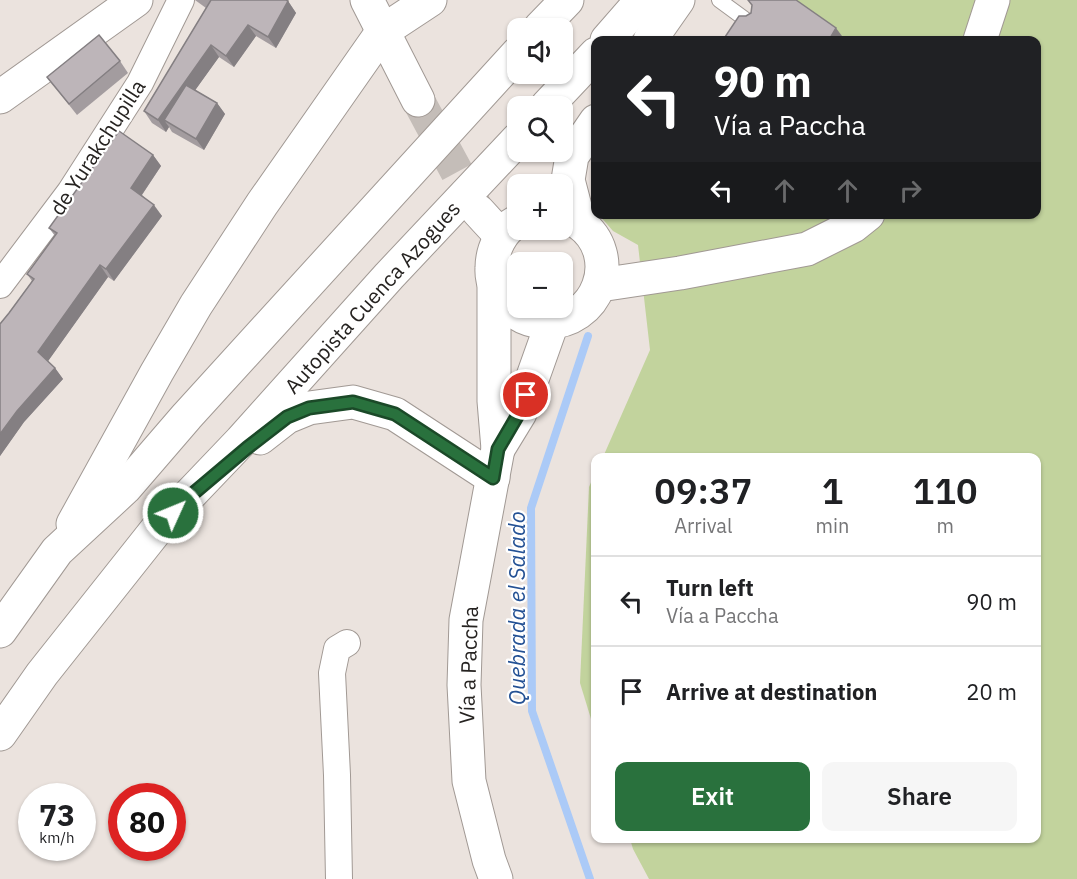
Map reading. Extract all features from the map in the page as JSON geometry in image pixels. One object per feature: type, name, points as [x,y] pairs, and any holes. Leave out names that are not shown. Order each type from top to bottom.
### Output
[{"type":"main road","points":[[0,97],[136,0]]},
{"type":"main road","points":[[367,0],[418,100]]},
{"type":"main road","points":[[0,631],[57,551],[196,305],[262,204],[383,32],[430,0]]},
{"type":"main road","points":[[550,18],[567,0]]},
{"type":"main road","points":[[610,36],[642,0]]},
{"type":"main road","points":[[653,36],[678,0]]},
{"type":"main road","points":[[981,36],[993,0]]},
{"type":"main road","points":[[556,96],[591,59]]},
{"type":"main road","points":[[57,551],[124,488],[507,65]]},
{"type":"main road","points":[[569,174],[572,156],[591,128]]},
{"type":"main road","name":"Autopista Cuenca Azogues","points":[[0,734],[42,674],[157,529],[507,151]]},
{"type":"main road","points":[[478,211],[507,228]]},
{"type":"main road","points":[[600,285],[680,273],[807,249],[853,226],[862,219]]},
{"type":"main road","points":[[494,285],[503,301],[517,314],[534,321],[552,322],[568,319],[582,311],[600,285],[603,268],[600,250],[592,235],[573,220]]},
{"type":"main road","name":"Vía a Paccha","points":[[496,879],[469,781],[464,685],[466,620],[495,464],[494,285],[491,268],[494,251],[507,232]]},
{"type":"main road","name":"Vía a Paccha","points":[[495,464],[519,413],[552,322]]},
{"type":"main road","points":[[189,497],[287,417],[309,408],[353,402],[395,414],[495,464]]},
{"type":"street","name":"de Yurakchupilla","points":[[0,285],[70,192],[140,83],[181,0]]},
{"type":"street","points":[[339,879],[332,673],[337,649],[346,643]]},
{"type":"lane","points":[[719,0],[758,29]]},
{"type":"green space","points":[[757,0],[1077,0],[1077,879],[649,879],[633,849],[631,843],[1041,843],[1041,453],[605,453],[650,350],[638,245],[613,231],[602,219],[1041,219],[1041,36],[744,36]]},
{"type":"green space","points":[[591,482],[591,719],[580,683]]},
{"type":"building","points":[[211,0],[288,1],[268,37],[248,25],[226,56],[211,45],[158,120],[144,111]]},
{"type":"building","points":[[748,0],[796,0],[836,28],[831,36],[726,36],[739,16],[751,13],[752,5]]},
{"type":"building","points":[[99,35],[120,61],[69,104],[47,77]]},
{"type":"building","points":[[186,85],[217,103],[196,139],[164,120]]},
{"type":"building","points":[[119,131],[153,155],[131,188],[154,205],[106,269],[100,265],[38,352],[55,368],[0,434],[0,324],[34,279],[27,274],[57,233],[49,228]]},
{"type":"waterway","name":"Quebrada el Salado","points":[[588,336],[531,508],[532,711],[590,879]]},
{"type":"tunnel","points":[[418,100],[478,211]]},
{"type":"route","points":[[173,513],[247,448],[287,417],[309,408],[353,402],[395,414],[493,478],[498,449],[519,413],[526,395]]}]
